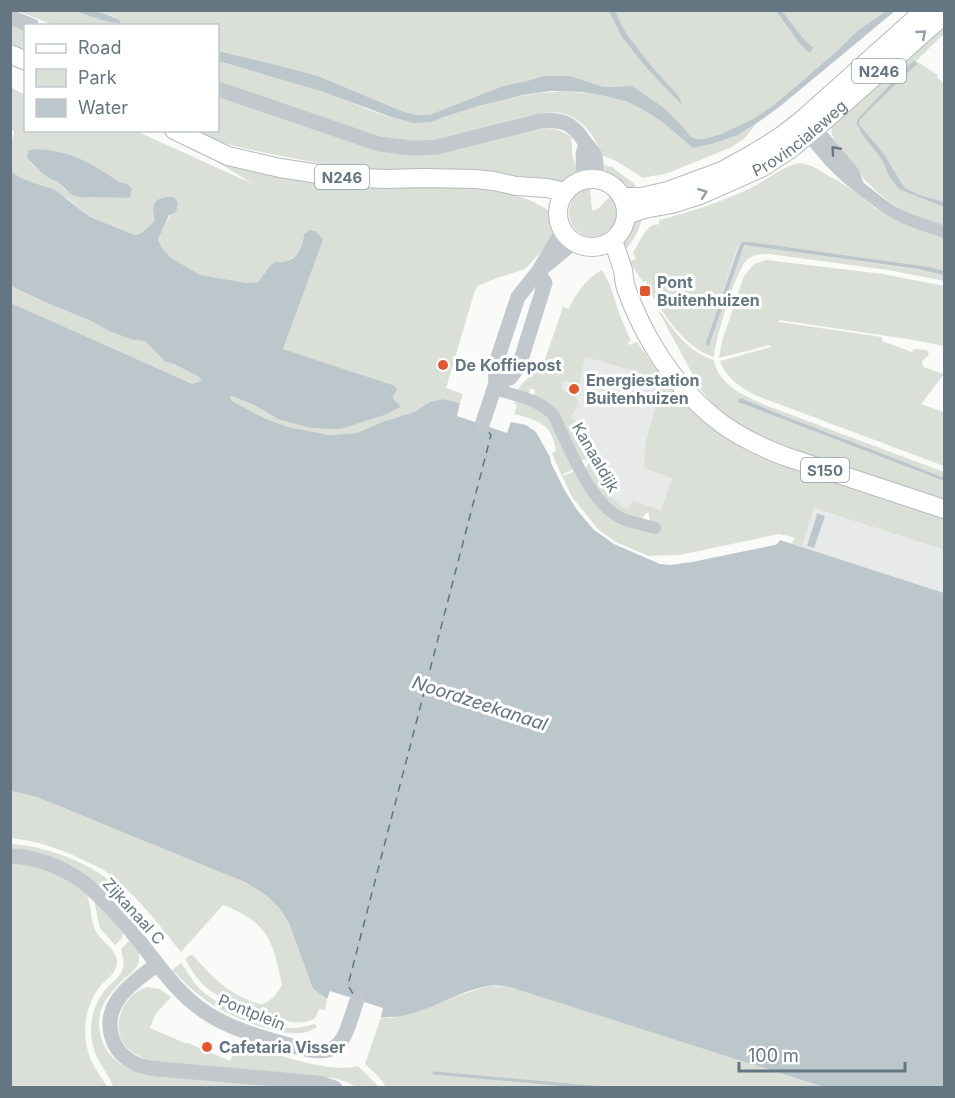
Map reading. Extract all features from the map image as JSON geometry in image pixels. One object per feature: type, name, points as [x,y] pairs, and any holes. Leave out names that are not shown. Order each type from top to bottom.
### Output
[{"type":"main road","name":"Provincialeweg","points":[[626,215],[700,195],[763,167],[789,150],[808,128],[926,10]]},
{"type":"main road","name":"Provincialeweg","points":[[622,197],[641,197],[668,191],[722,171],[780,137],[808,128],[945,15]]},
{"type":"main road","name":"N246","points":[[178,132],[228,156],[280,168],[339,177],[466,178],[494,181],[563,200]]},
{"type":"main road","points":[[590,180],[603,181],[614,187],[622,197],[626,206],[624,224],[620,232],[607,242],[590,246],[569,236],[559,220],[563,200],[573,185],[590,180]]},
{"type":"main road","name":"S150","points":[[607,242],[623,270],[626,287],[648,338],[681,386],[712,417],[759,446],[784,456],[945,509]]},
{"type":"street","points":[[10,17],[27,24]]},
{"type":"street","points":[[219,89],[379,144],[412,148],[437,147],[540,121],[562,121],[581,135],[594,153],[590,180]]},
{"type":"street","points":[[808,128],[845,176],[877,201],[910,220],[945,232]]},
{"type":"street","points":[[482,425],[495,386],[495,366],[518,297],[569,236]]},
{"type":"street","points":[[495,386],[510,378],[519,366],[545,283],[538,272]]},
{"type":"street","name":"Kanaaldijk","points":[[495,386],[540,404],[548,410],[554,416],[584,476],[601,503],[624,519],[655,528]]},
{"type":"street","name":"Zijkanaal C","points":[[10,856],[47,863],[82,882],[98,895],[157,964],[121,995],[112,1008],[110,1033],[114,1045],[130,1061],[159,1069],[307,1082],[335,1088]]},
{"type":"street","name":"Pontplein","points":[[157,964],[203,1011],[251,1034],[303,1049],[326,1051],[336,1048],[345,1036],[357,1000]]},
{"type":"shaded area","name":"Energiestation Buitenhuizen","points":[[585,357],[647,375],[658,399],[646,439],[672,478],[661,511],[629,511],[616,502],[599,482],[571,428],[571,417],[580,407],[577,398],[562,391],[562,385],[564,381],[567,381],[579,387]]},
{"type":"shaded area","points":[[814,508],[944,550],[944,593],[801,547],[800,541],[803,542]]},
{"type":"green space","points":[[18,11],[75,11],[120,24],[50,24]]},
{"type":"green space","points":[[95,11],[609,11],[621,36],[644,65],[676,93],[626,33],[615,11],[776,11],[800,44],[812,48],[782,11],[888,11],[857,31],[774,105],[753,119],[704,139],[690,136],[663,107],[632,86],[604,87],[570,76],[543,76],[503,86],[429,115],[417,115],[404,112],[318,76],[219,51],[219,24],[120,24],[121,21],[113,16]]},
{"type":"green space","points":[[11,20],[24,26],[24,52],[11,46]]},
{"type":"green space","points":[[944,23],[944,34],[916,61],[938,75],[937,77],[944,84],[944,202],[917,194],[904,187],[884,154],[859,124],[868,111],[917,64],[868,107],[856,122],[903,189],[944,204],[944,227],[915,216],[879,193],[857,172],[838,148],[831,126]]},
{"type":"green space","points":[[219,61],[323,91],[379,114],[413,122],[437,120],[479,106],[524,95],[568,92],[621,99],[636,105],[662,121],[694,148],[738,135],[756,124],[745,138],[732,147],[668,173],[643,178],[603,156],[584,125],[572,117],[555,112],[528,116],[459,136],[430,140],[391,139],[355,130],[219,83]]},
{"type":"green space","points":[[10,87],[24,94],[24,132],[138,132],[253,184],[216,161],[246,168],[473,185],[527,199],[545,208],[550,212],[555,227],[554,234],[525,269],[494,279],[478,286],[475,290],[446,388],[463,394],[460,403],[443,399],[430,402],[414,412],[357,433],[329,435],[288,427],[264,418],[232,401],[230,397],[256,406],[278,419],[341,429],[385,415],[395,402],[393,385],[283,349],[323,240],[316,231],[310,230],[304,234],[296,255],[265,272],[258,282],[248,283],[199,275],[170,257],[158,240],[170,215],[153,213],[156,221],[142,233],[135,235],[90,217],[68,199],[42,185],[21,178],[11,171],[11,147],[14,132],[11,128]],"holes":[[[35,149],[60,152],[80,159],[127,184],[130,198],[89,196],[82,198],[50,179],[27,158]]]},
{"type":"green space","points":[[219,95],[393,152],[535,129],[554,129],[571,137],[572,155],[578,172],[566,183],[558,185],[490,171],[465,169],[371,171],[361,167],[334,166],[219,142],[196,132],[219,132]]},
{"type":"green space","points":[[800,163],[812,166],[855,191],[875,208],[893,218],[944,238],[944,271],[930,267],[742,242],[738,246],[706,342],[707,346],[745,245],[927,271],[944,275],[944,281],[888,270],[769,254],[755,255],[742,266],[737,277],[722,322],[714,357],[702,352],[683,337],[667,318],[646,286],[648,285],[646,281],[643,282],[629,261],[636,259],[633,252],[645,232],[651,226],[659,224],[659,220],[728,198],[751,188],[787,167]]},
{"type":"green space","points":[[603,165],[612,167],[632,182],[637,191],[624,188],[606,173]]},
{"type":"green space","points":[[590,188],[592,210],[600,207],[610,196],[616,207],[617,217],[613,226],[598,236],[579,233],[569,215],[571,202],[575,196]]},
{"type":"green space","points":[[642,217],[636,235],[624,251],[622,241],[633,220]]},
{"type":"green space","points":[[766,260],[883,274],[944,286],[944,346],[779,320],[779,322],[882,337],[882,341],[912,352],[914,349],[927,350],[929,355],[922,361],[923,367],[944,374],[921,404],[944,412],[944,466],[755,395],[730,377],[720,361],[771,347],[770,345],[719,358],[722,341],[744,276],[754,264]]},
{"type":"green space","points":[[602,270],[631,341],[629,345],[637,342],[666,380],[700,415],[732,438],[784,463],[944,516],[944,550],[814,508],[802,546],[791,543],[794,540],[793,537],[779,534],[679,555],[649,556],[616,542],[598,529],[572,497],[552,453],[556,451],[551,434],[537,421],[514,415],[517,405],[513,403],[519,400],[533,404],[542,409],[552,420],[577,468],[563,476],[577,470],[593,496],[608,512],[627,522],[656,530],[658,526],[650,523],[649,513],[638,521],[612,508],[600,496],[585,471],[589,463],[605,490],[628,510],[633,500],[661,511],[672,478],[644,468],[646,439],[658,399],[647,375],[585,357],[579,387],[564,381],[562,391],[577,398],[580,408],[577,407],[571,417],[576,420],[571,428],[588,460],[579,460],[555,414],[534,398],[535,390],[530,388],[529,394],[524,396],[518,390],[543,365],[563,307],[569,309],[582,286]]},
{"type":"green space","points":[[11,286],[111,332],[133,340],[145,341],[164,361],[199,377],[201,382],[192,385],[11,303]]},
{"type":"green space","points":[[660,311],[689,347],[714,360],[721,376],[741,393],[765,405],[944,472],[944,478],[753,405],[743,399],[739,399],[738,402],[944,481],[944,501],[795,452],[739,427],[716,408],[701,390]]},
{"type":"green space","points":[[10,791],[37,797],[218,870],[245,882],[266,895],[280,909],[289,923],[313,989],[327,999],[325,1010],[319,1009],[316,1017],[307,1022],[280,1020],[232,1003],[211,991],[199,981],[185,959],[190,955],[193,955],[211,975],[225,986],[251,1001],[265,1003],[278,991],[282,985],[275,956],[266,935],[259,926],[250,918],[223,905],[181,952],[138,901],[104,871],[51,847],[11,838]]},
{"type":"green space","points":[[11,844],[44,849],[92,869],[120,889],[137,908],[141,921],[136,926],[100,891],[11,851]]},
{"type":"green space","points":[[10,862],[44,868],[80,888],[88,898],[95,929],[117,959],[112,974],[93,997],[87,1014],[85,1033],[88,1051],[107,1087],[11,1087]]},
{"type":"green space","points":[[94,900],[123,933],[122,938],[115,945],[100,928]]},
{"type":"green space","points":[[129,941],[139,952],[138,964],[106,999],[99,1022],[102,1040],[108,1052],[117,1061],[139,1073],[294,1088],[114,1088],[95,1052],[91,1024],[102,995],[122,971],[124,963],[121,949]]},
{"type":"green space","points":[[181,963],[200,989],[230,1009],[268,1024],[294,1028],[315,1024],[317,1027],[304,1032],[290,1033],[239,1019],[207,1001],[184,982],[172,970]]},
{"type":"green space","points":[[487,986],[510,987],[524,991],[822,1087],[386,1087],[365,1064],[381,1017],[391,1018],[407,1014]]},
{"type":"green space","points":[[147,987],[160,989],[171,997],[155,1015],[150,1028],[230,1061],[235,1051],[243,1051],[248,1045],[318,1065],[346,1068],[358,1066],[379,1087],[356,1087],[333,1078],[163,1063],[139,1056],[124,1044],[120,1035],[120,1016],[130,998]]},
{"type":"water","points":[[888,10],[895,11],[757,123],[738,135],[693,148],[664,123],[644,110],[626,101],[605,96],[582,92],[551,91],[478,106],[430,122],[414,123],[321,91],[219,61],[219,51],[318,76],[404,112],[417,115],[429,115],[503,86],[543,76],[570,76],[604,87],[632,86],[663,107],[690,136],[704,139],[753,119],[774,105],[857,31]]},
{"type":"water","points":[[75,11],[99,12],[121,21],[120,24],[101,20]]},
{"type":"water","points":[[609,11],[615,11],[626,33],[676,93],[681,104],[644,65],[621,36]]},
{"type":"water","points":[[776,11],[782,11],[813,48],[810,53],[800,44]]},
{"type":"water","points":[[914,60],[917,64],[868,111],[859,124],[884,154],[904,187],[917,194],[944,202],[944,207],[899,189],[856,122]]},
{"type":"water","points":[[35,149],[60,152],[90,163],[127,184],[132,189],[130,198],[82,198],[72,195],[58,182],[41,172],[27,158],[28,151]]},
{"type":"water","name":"Noordzeekanaal","points":[[11,171],[21,178],[55,190],[90,217],[135,235],[142,233],[155,221],[153,210],[155,202],[162,198],[173,197],[178,202],[176,212],[169,215],[158,240],[170,257],[200,275],[248,283],[258,282],[275,262],[287,261],[296,255],[304,234],[310,230],[316,231],[323,240],[283,349],[393,385],[397,389],[393,399],[400,407],[385,415],[341,429],[311,428],[278,419],[256,406],[230,397],[232,401],[264,418],[288,427],[329,435],[357,433],[414,412],[430,402],[443,399],[460,403],[457,416],[507,433],[511,422],[526,425],[536,432],[564,489],[577,510],[594,530],[614,544],[660,564],[692,562],[775,545],[780,540],[944,593],[944,1087],[823,1087],[505,986],[474,989],[408,1014],[381,1017],[383,1008],[330,991],[327,999],[313,989],[289,923],[280,909],[266,895],[245,882],[37,797],[11,791],[11,303],[192,384],[201,381],[199,377],[164,361],[145,341],[133,340],[111,332],[11,286]]},
{"type":"water","points":[[742,242],[930,267],[944,271],[944,275],[917,269],[744,245],[709,346],[707,346],[706,342]]},
{"type":"water","points":[[741,398],[944,478],[944,481],[738,402]]},
{"type":"water","points":[[816,513],[825,516],[814,548],[807,546]]},
{"type":"waterway","points":[[434,1073],[602,1088]]},
{"type":"ferry route","points":[[353,994],[348,985],[491,435],[486,429]]},
{"type":"place","name":"Pont Buitenhuizen","points":[[645,291]]},
{"type":"place","name":"De Koffiepost","points":[[443,365]]},
{"type":"place","name":"Energiestation Buitenhuizen","points":[[574,389]]},
{"type":"place","name":"Cafetaria Visser","points":[[207,1047]]}]
